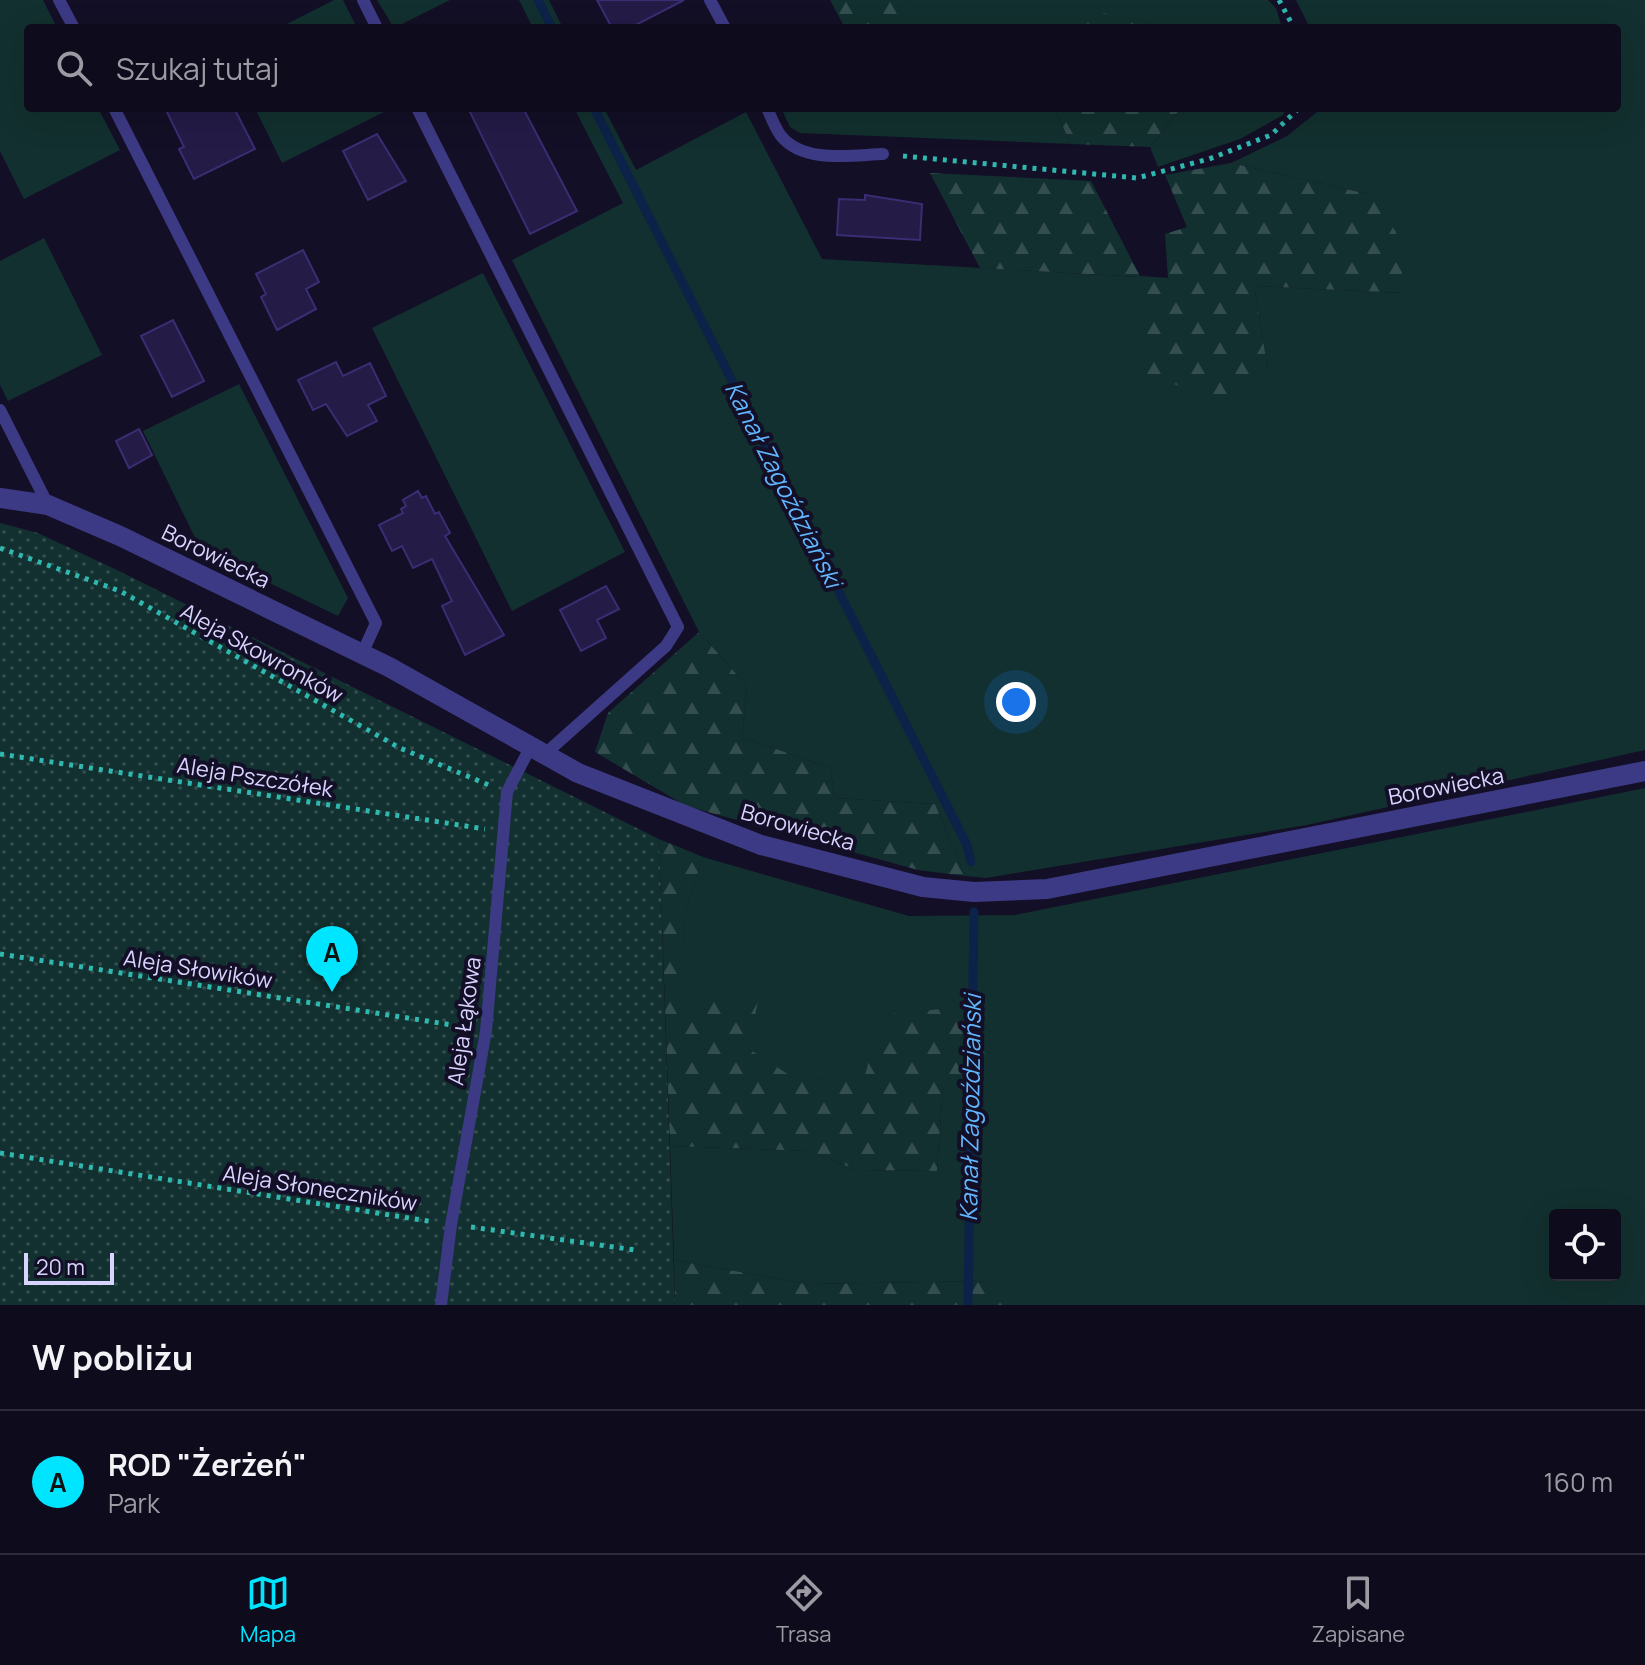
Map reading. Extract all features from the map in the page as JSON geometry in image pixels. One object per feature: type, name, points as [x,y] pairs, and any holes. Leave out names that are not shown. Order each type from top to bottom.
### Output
[{"type":"street","name":"Borowiecka","points":[[0,498],[48,505],[120,536],[362,654],[578,773],[761,845],[923,887],[974,892],[1047,889],[1645,771]]},
{"type":"lane","points":[[59,0],[72,24]]},
{"type":"lane","points":[[363,0],[375,24]]},
{"type":"lane","points":[[710,0],[723,24]]},
{"type":"lane","points":[[116,112],[376,623],[362,654]]},
{"type":"lane","points":[[419,112],[678,627],[666,646],[538,750]]},
{"type":"lane","points":[[769,112],[782,137],[798,149],[822,155],[883,154]]},
{"type":"lane","points":[[0,410],[48,505]]},
{"type":"lane","name":"Aleja Łąkowa","points":[[441,1305],[451,1225],[486,1031],[507,792],[538,750]]},
{"type":"path","points":[[1279,0],[1292,24]]},
{"type":"path","points":[[883,154],[1137,178],[1209,159],[1271,135],[1295,112]]},
{"type":"path","name":"Aleja Skowronków","points":[[0,548],[120,591],[400,748],[507,792]]},
{"type":"path","name":"Aleja Pszczółek","points":[[0,754],[505,833]]},
{"type":"path","name":"Aleja Słowików","points":[[0,954],[486,1031]]},
{"type":"path","name":"Aleja Słoneczników","points":[[0,1153],[451,1225],[635,1250]]},
{"type":"green space","points":[[0,0],[43,0],[55,24],[24,24],[24,112],[100,112],[120,150],[24,199],[0,151]]},
{"type":"green space","points":[[334,0],[343,0],[355,24],[287,24]]},
{"type":"green space","points":[[377,0],[450,0],[402,24],[392,24]]},
{"type":"green space","points":[[519,0],[549,0],[561,24],[531,24]]},
{"type":"green space","points":[[830,0],[906,0],[917,19],[907,24],[843,24]]},
{"type":"green space","points":[[906,0],[1268,0],[1276,8],[1281,24],[1149,24],[1140,19],[1081,24],[907,24],[916,19]]},
{"type":"green space","points":[[1296,0],[1645,0],[1645,750],[1307,825],[986,878],[965,876],[935,804],[835,798],[830,768],[742,737],[747,686],[699,632],[512,260],[623,203],[576,112],[606,112],[636,170],[746,112],[822,259],[1140,277],[1268,370],[1254,286],[1404,293],[1372,195],[1231,163],[1287,136],[1317,112],[1621,112],[1621,24],[1308,24]]},
{"type":"green space","points":[[1102,13],[1140,19],[1149,24],[1081,24]]},
{"type":"green space","points":[[257,112],[384,112],[282,163]]},
{"type":"green space","points":[[783,112],[1056,112],[1071,144],[800,133],[790,127]]},
{"type":"green space","points":[[1056,112],[1178,112],[1150,147],[1071,144]]},
{"type":"green space","points":[[1178,112],[1285,112],[1240,139],[1158,167],[1150,147]]},
{"type":"green space","points":[[1231,163],[1372,195],[1396,232],[1405,293],[1254,286],[1268,370],[1252,394],[1206,396],[1141,372],[1140,277],[980,268],[930,173],[1091,181],[1140,276],[1168,278],[1165,234],[1187,227],[1165,175]]},
{"type":"green space","points":[[44,238],[102,355],[8,401],[0,385],[0,261]]},
{"type":"green space","points":[[483,273],[625,552],[512,611],[372,328]]},
{"type":"green space","points":[[239,384],[348,598],[338,616],[201,550],[143,431]]},
{"type":"green space","points":[[0,523],[38,533],[117,570],[659,839],[675,1305],[0,1305]]},
{"type":"green space","points":[[699,632],[747,686],[742,737],[830,768],[835,798],[935,804],[965,876],[918,870],[686,806],[595,752],[608,713]]},
{"type":"green space","points":[[1645,788],[1645,1305],[1023,1305],[993,1281],[807,1284],[674,1260],[670,1146],[811,1151],[856,1170],[937,1171],[943,1085],[865,1076],[786,1074],[748,1049],[682,994],[684,914],[703,857],[909,916],[1015,915]]},
{"type":"green space","points":[[659,839],[703,857],[684,914],[683,994],[758,1000],[749,1049],[786,1073],[865,1075],[882,1015],[950,1008],[988,1043],[988,1070],[943,1085],[937,1171],[856,1170],[811,1151],[670,1146]]},
{"type":"green space","points":[[674,1260],[807,1284],[994,1281],[1023,1305],[675,1305]]},
{"type":"building","points":[[597,0],[684,0],[638,24],[610,24]]},
{"type":"building","points":[[167,112],[236,112],[255,149],[194,179],[179,149],[184,147]]},
{"type":"building","points":[[470,112],[525,112],[577,211],[530,234]]},
{"type":"building","points":[[377,134],[406,181],[368,200],[343,151]]},
{"type":"building","points":[[865,195],[922,204],[920,240],[837,235],[839,199],[865,200]]},
{"type":"building","points":[[303,250],[319,282],[306,289],[316,309],[277,330],[261,297],[266,294],[256,274]]},
{"type":"building","points":[[173,320],[204,381],[172,397],[141,336]]},
{"type":"building","points":[[336,362],[343,376],[370,363],[386,396],[368,405],[377,421],[347,436],[326,404],[313,410],[298,380]]},
{"type":"building","points":[[139,429],[152,455],[129,468],[116,441]]},
{"type":"building","points":[[418,491],[422,498],[426,496],[435,514],[439,512],[450,533],[445,536],[504,635],[465,655],[442,606],[452,601],[432,559],[413,568],[402,546],[392,551],[379,525],[403,513],[401,509],[406,506],[403,500]]},
{"type":"building","points":[[606,586],[619,609],[597,620],[606,638],[581,651],[560,610]]},
{"type":"waterway","name":"Kanał Zagoździański","points":[[538,0],[550,24]]},
{"type":"waterway","name":"Kanał Zagoździański","points":[[596,112],[967,845],[971,862]]},
{"type":"waterway","name":"Kanał Zagoździański","points":[[968,1305],[974,912]]},
{"type":"place","name":"ROD \"Żerżeń\"","points":[[332,992]]}]
